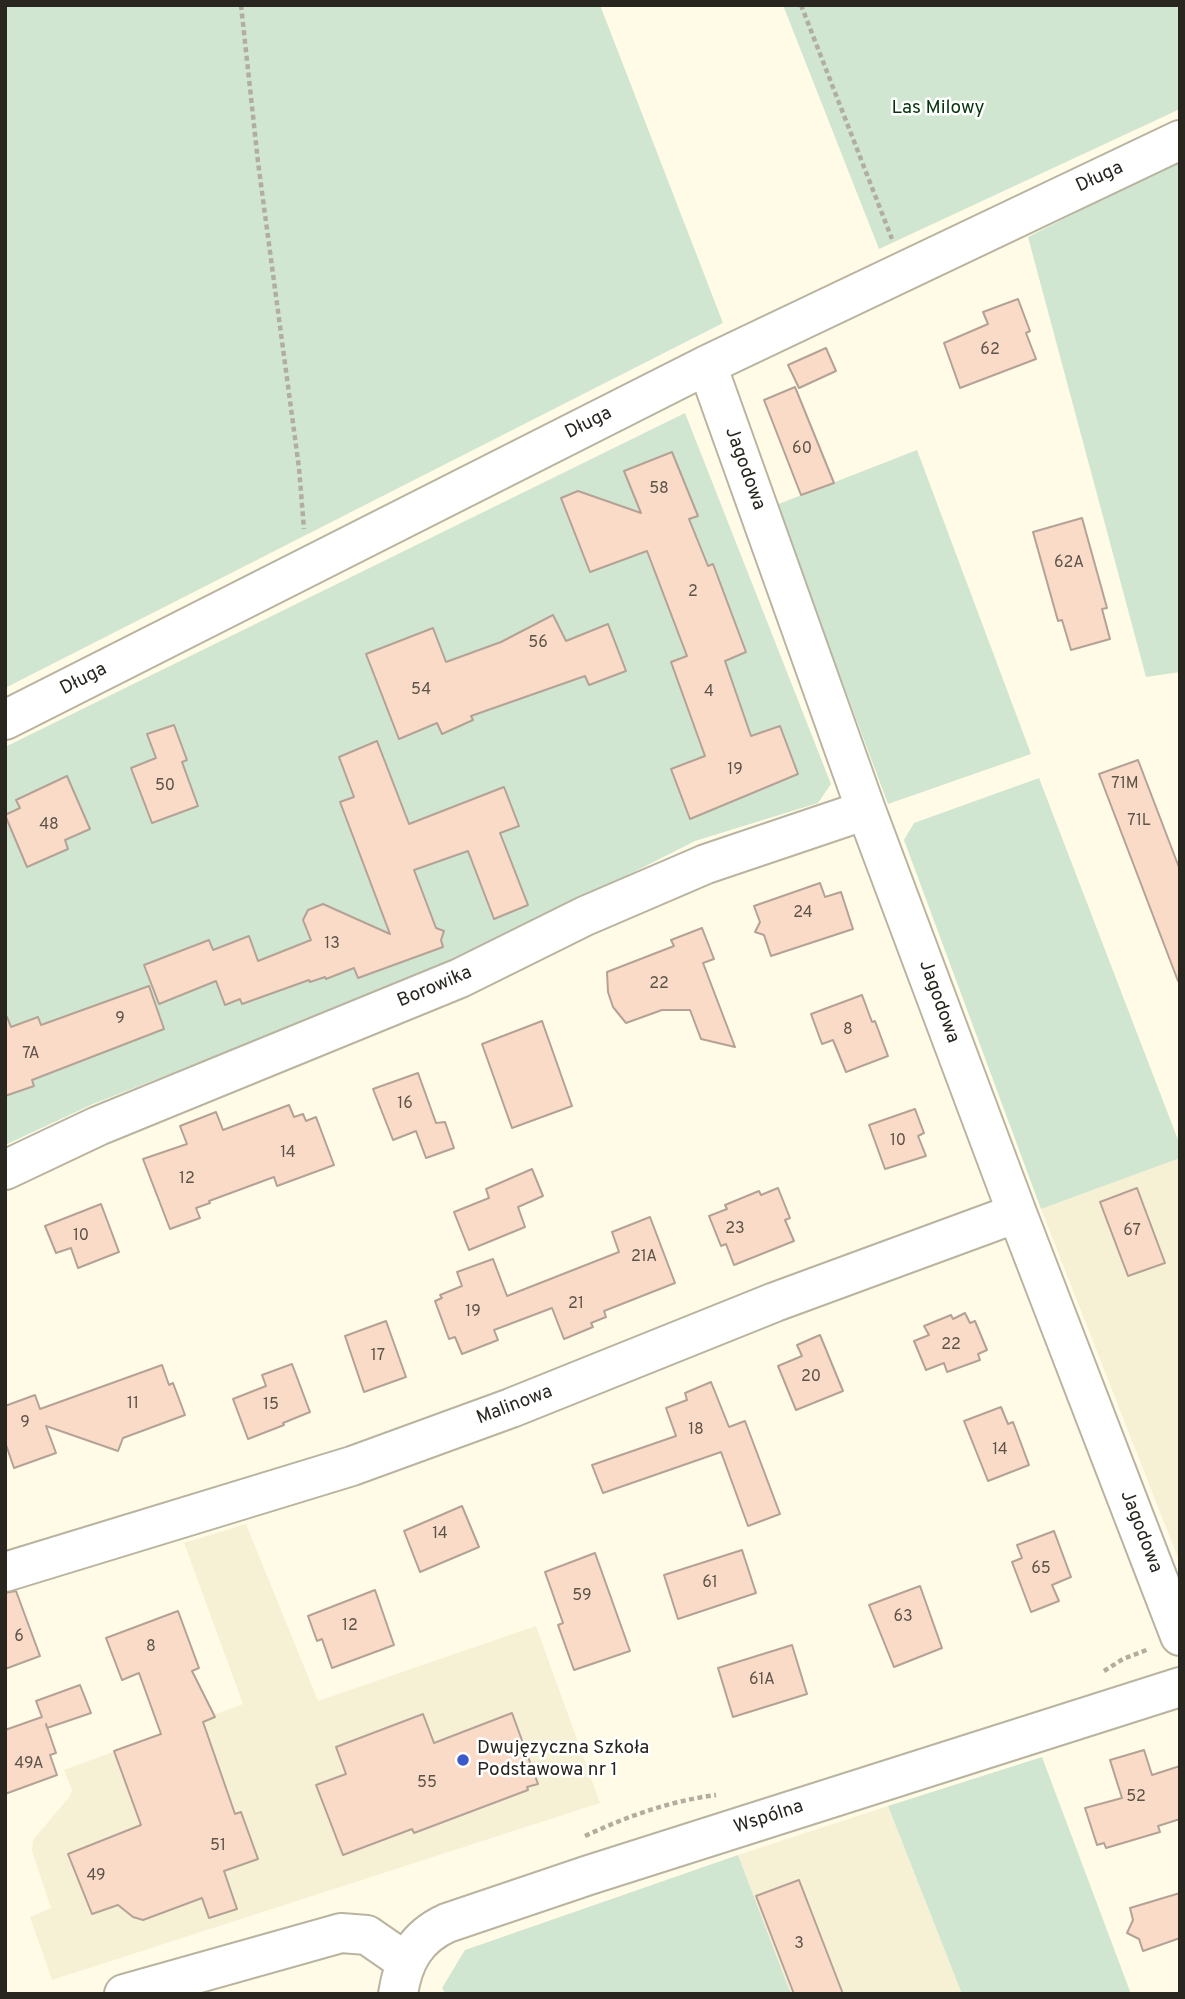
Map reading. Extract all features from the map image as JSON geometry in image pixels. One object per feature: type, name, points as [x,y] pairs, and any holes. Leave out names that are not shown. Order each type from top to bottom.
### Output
[{"type":"street","name":"Długa","points":[[5,720],[707,365],[1180,140]]},
{"type":"street","name":"Jagodowa","points":[[707,365],[866,810],[1180,1636]]},
{"type":"street","name":"Borowika","points":[[5,1170],[98,1126],[460,978],[585,916],[706,864],[866,810]]},
{"type":"street","name":"Malinowa","points":[[5,1572],[352,1466],[511,1408],[775,1302],[1017,1213]]},
{"type":"street","name":"Wspólna","points":[[402,1978],[412,1949],[429,1932],[475,1912],[1180,1687]]},
{"type":"street","points":[[124,1994],[341,1933],[367,1935],[402,1978]]},
{"type":"path","points":[[241,5],[257,162],[299,468],[307,567]]},
{"type":"path","points":[[801,5],[904,271]]},
{"type":"shaded area","points":[[1180,1158],[1180,1563],[1041,1209]]},
{"type":"shaded area","points":[[246,1524],[318,1701],[536,1626],[600,1803],[52,1980],[30,1917],[51,1908],[32,1851],[33,1840],[70,1796],[72,1790],[64,1770],[243,1704],[184,1543]]},
{"type":"shaded area","points":[[888,1806],[962,1994],[791,1994],[738,1855]]},
{"type":"green space","points":[[5,5],[600,5],[723,323],[5,688]]},
{"type":"green space","name":"Las Milowy","points":[[783,5],[1180,5],[1180,109],[879,249]]},
{"type":"green space","points":[[1180,160],[1180,672],[1146,677],[1028,237]]},
{"type":"green space","points":[[685,413],[831,784],[818,803],[695,841],[575,902],[407,981],[93,1104],[5,1145],[5,747]]},
{"type":"green space","points":[[917,450],[1031,754],[888,804],[776,505]]},
{"type":"green space","points":[[1039,778],[1180,1145],[1180,1158],[1041,1209],[904,840],[914,823]]},
{"type":"green space","points":[[1042,1757],[1131,1994],[962,1994],[888,1806]]},
{"type":"green space","points":[[738,1855],[791,1994],[446,1994],[442,1988],[465,1950]]},
{"type":"building","points":[[1018,299],[1030,331],[1026,333],[1036,359],[960,388],[944,343],[988,324],[983,312]]},
{"type":"building","points":[[826,348],[836,371],[799,388],[788,365]]},
{"type":"building","points":[[795,387],[834,483],[801,495],[764,400]]},
{"type":"building","points":[[672,452],[698,516],[689,519],[708,566],[713,564],[746,652],[725,661],[751,736],[780,726],[798,774],[690,819],[671,769],[705,756],[671,662],[687,656],[647,551],[590,572],[561,498],[578,491],[641,513],[624,471]]},
{"type":"building","points":[[1082,518],[1107,608],[1102,609],[1110,639],[1071,650],[1062,620],[1058,621],[1033,532]]},
{"type":"building","points":[[553,615],[566,641],[608,624],[626,671],[589,685],[585,676],[471,716],[473,720],[442,734],[437,723],[399,739],[366,654],[433,628],[446,662],[501,642]]},
{"type":"building","points":[[174,725],[187,760],[182,762],[198,806],[152,823],[131,768],[156,758],[147,734]]},
{"type":"building","points":[[377,741],[409,824],[504,787],[519,826],[500,833],[528,905],[494,919],[468,851],[414,870],[436,928],[444,931],[441,940],[443,947],[358,978],[354,968],[326,979],[309,980],[242,1004],[240,999],[225,1005],[216,981],[159,1004],[144,965],[209,940],[213,950],[249,936],[258,961],[311,940],[303,920],[308,910],[323,904],[390,934],[340,802],[354,797],[339,757]]},
{"type":"building","points":[[1138,760],[1180,870],[1180,981],[1099,774]]},
{"type":"building","points":[[67,776],[90,829],[65,840],[68,849],[27,867],[5,815],[20,808],[16,800]]},
{"type":"building","points":[[820,883],[825,897],[841,892],[853,929],[771,956],[764,935],[755,932],[760,922],[754,906]]},
{"type":"building","points":[[702,928],[714,959],[703,963],[735,1047],[701,1039],[690,1010],[662,1010],[626,1023],[613,1007],[608,992],[607,972],[674,946],[671,940]]},
{"type":"building","points":[[149,986],[164,1029],[32,1080],[34,1086],[5,1096],[5,1018],[7,1017],[11,1027],[38,1017],[41,1025]]},
{"type":"building","points":[[862,995],[888,1056],[846,1072],[833,1040],[822,1044],[811,1014]]},
{"type":"building","points":[[542,1021],[572,1106],[512,1128],[482,1044]]},
{"type":"building","points":[[418,1073],[436,1123],[445,1122],[454,1148],[426,1158],[416,1131],[393,1140],[373,1089]]},
{"type":"building","points":[[289,1105],[294,1117],[303,1114],[306,1121],[316,1117],[334,1165],[277,1186],[274,1177],[209,1201],[210,1203],[196,1208],[200,1218],[170,1229],[143,1159],[187,1144],[180,1126],[216,1112],[223,1130]]},
{"type":"building","points":[[915,1109],[924,1133],[918,1136],[926,1156],[885,1169],[869,1125]]},
{"type":"building","points":[[532,1169],[543,1196],[518,1207],[525,1227],[469,1250],[454,1212],[489,1198],[486,1189]]},
{"type":"building","points":[[778,1188],[790,1218],[785,1220],[794,1241],[734,1265],[726,1244],[721,1246],[709,1216],[727,1209],[725,1205],[759,1191],[761,1195]]},
{"type":"building","points":[[1137,1188],[1165,1263],[1128,1276],[1100,1202]]},
{"type":"building","points":[[101,1204],[119,1252],[78,1268],[71,1248],[56,1253],[45,1226]]},
{"type":"building","points":[[650,1217],[675,1283],[604,1311],[606,1317],[591,1323],[593,1327],[564,1339],[552,1308],[494,1330],[498,1340],[462,1354],[455,1337],[449,1339],[435,1301],[442,1298],[440,1295],[462,1286],[457,1272],[493,1259],[507,1296],[619,1252],[612,1232]]},
{"type":"building","points":[[965,1313],[970,1323],[975,1321],[987,1350],[978,1354],[980,1360],[947,1372],[944,1363],[926,1370],[914,1341],[929,1335],[924,1326],[951,1315],[953,1319]]},
{"type":"building","points":[[386,1321],[406,1377],[364,1392],[345,1336]]},
{"type":"building","points":[[820,1335],[843,1391],[796,1410],[778,1366],[802,1356],[797,1345]]},
{"type":"building","points":[[292,1364],[310,1412],[248,1439],[233,1399],[266,1386],[262,1375]]},
{"type":"building","points":[[162,1365],[169,1385],[173,1383],[185,1415],[123,1438],[118,1451],[46,1426],[56,1453],[14,1468],[5,1442],[5,1406],[35,1395],[40,1409]]},
{"type":"building","points":[[711,1382],[729,1427],[745,1421],[780,1514],[748,1526],[721,1452],[603,1493],[592,1465],[676,1436],[666,1408],[687,1400],[685,1393]]},
{"type":"building","points":[[1001,1407],[1008,1424],[1013,1422],[1029,1465],[988,1481],[964,1421]]},
{"type":"building","points":[[462,1506],[479,1547],[420,1572],[404,1531]]},
{"type":"building","points":[[1054,1531],[1071,1577],[1052,1585],[1059,1601],[1031,1612],[1012,1562],[1022,1558],[1017,1545]]},
{"type":"building","points":[[742,1550],[756,1593],[678,1619],[664,1575]]},
{"type":"building","points":[[595,1553],[630,1651],[574,1670],[558,1625],[563,1623],[545,1572]]},
{"type":"building","points":[[920,1586],[942,1648],[894,1667],[869,1605]]},
{"type":"building","points":[[375,1590],[394,1645],[332,1668],[322,1639],[317,1641],[308,1616]]},
{"type":"building","points":[[16,1591],[40,1656],[5,1669],[5,1593]]},
{"type":"building","points":[[178,1611],[199,1668],[192,1671],[215,1717],[203,1722],[235,1814],[241,1812],[258,1859],[224,1871],[237,1909],[209,1918],[202,1898],[143,1920],[133,1917],[118,1905],[92,1914],[68,1854],[141,1825],[114,1751],[161,1734],[139,1673],[122,1680],[106,1638]]},
{"type":"building","points":[[792,1645],[807,1694],[733,1717],[718,1668]]},
{"type":"building","points":[[80,1685],[91,1713],[47,1728],[56,1753],[50,1755],[57,1775],[5,1794],[5,1730],[42,1717],[36,1701]]},
{"type":"building","points":[[512,1713],[538,1784],[414,1833],[412,1829],[343,1855],[316,1785],[346,1774],[336,1747],[423,1714],[434,1743]]},
{"type":"building","points":[[1144,1750],[1152,1775],[1180,1766],[1180,1819],[1158,1826],[1160,1832],[1106,1848],[1104,1843],[1097,1845],[1085,1808],[1122,1798],[1110,1760]]},
{"type":"building","points":[[799,1880],[843,1994],[794,1994],[756,1896]]},
{"type":"building","points":[[1180,1893],[1180,1938],[1143,1951],[1139,1939],[1127,1933],[1133,1920],[1130,1908]]},
{"type":"place","name":"Dwujęzyczna Szkoła Podstawowa nr 1","points":[[463,1760]]}]
